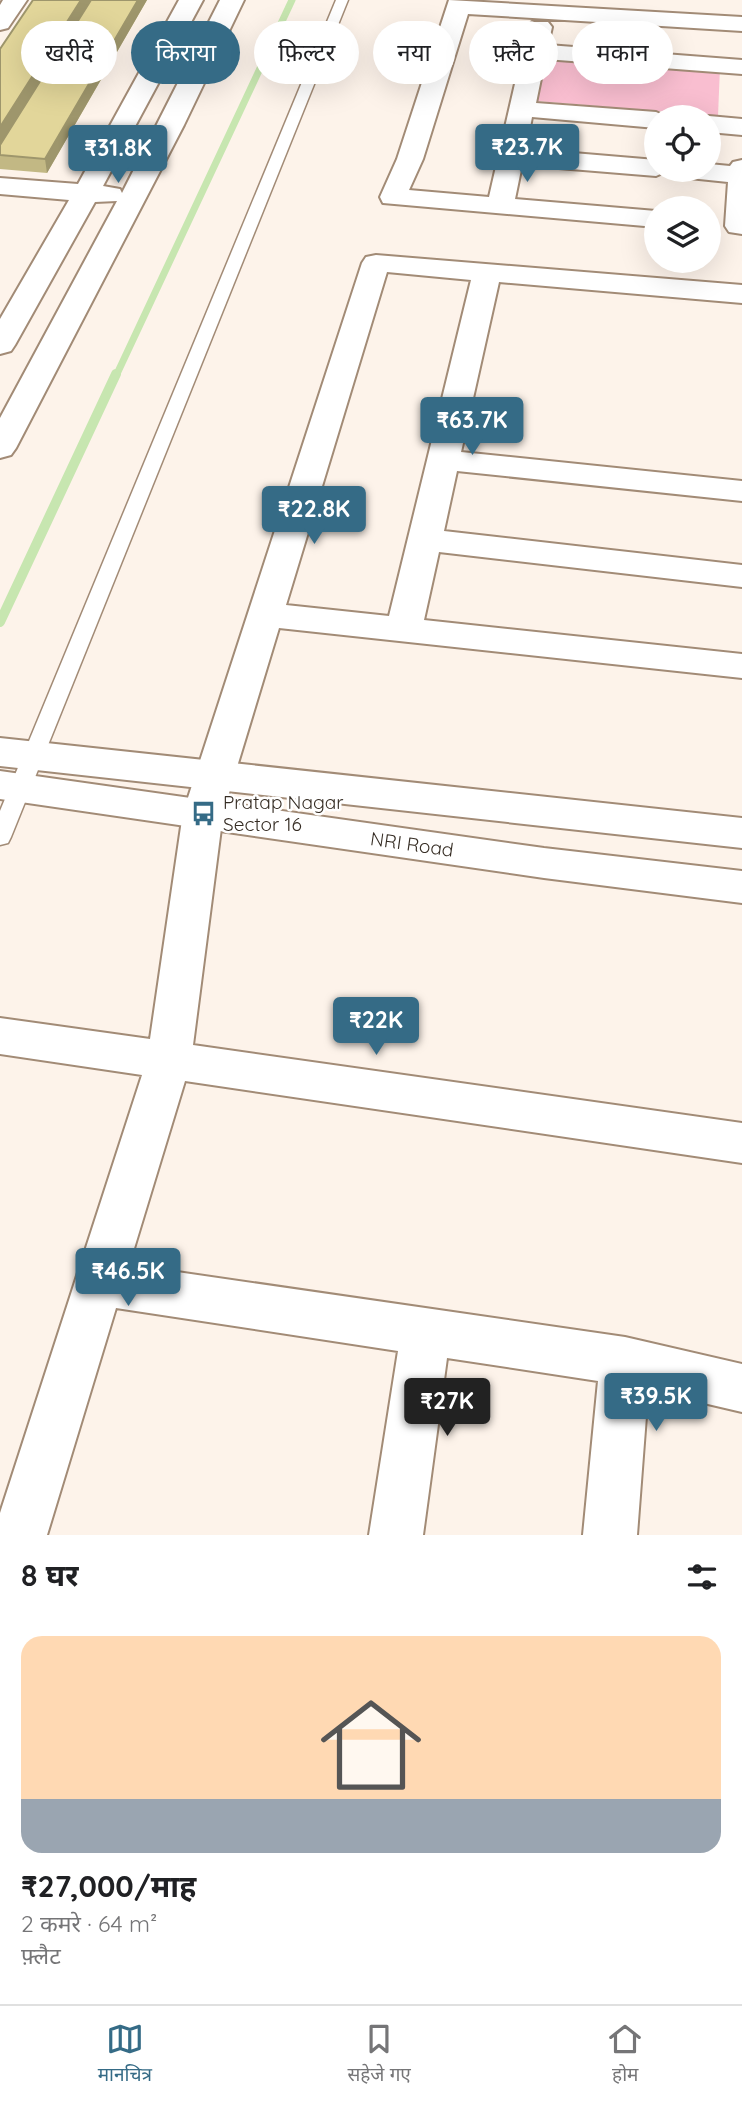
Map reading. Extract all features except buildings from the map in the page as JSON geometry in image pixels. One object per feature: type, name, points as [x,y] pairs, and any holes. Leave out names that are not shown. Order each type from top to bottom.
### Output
[{"type":"street","points":[[0,23],[15,0]]},
{"type":"street","points":[[0,345],[191,0]]},
{"type":"street","points":[[0,448],[133,197],[232,0]]},
{"type":"street","points":[[644,218],[393,197],[410,159],[460,3],[543,12],[742,24]]},
{"type":"street","points":[[541,21],[543,12]]},
{"type":"street","points":[[558,53],[742,67]]},
{"type":"street","points":[[500,206],[527,84]]},
{"type":"street","points":[[522,109],[644,119]]},
{"type":"street","points":[[721,125],[742,127]]},
{"type":"street","points":[[512,156],[644,167]]},
{"type":"street","points":[[721,224],[740,226],[742,168]]},
{"type":"street","points":[[721,173],[742,175]]},
{"type":"street","points":[[0,186],[133,197]]},
{"type":"street","points":[[20,1535],[169,1060],[209,794],[376,263],[742,294]]},
{"type":"street","points":[[404,630],[487,272]]},
{"type":"street","points":[[444,460],[742,491]]},
{"type":"street","points":[[425,540],[742,576]]},
{"type":"street","points":[[265,615],[742,666]]},
{"type":"street","name":"NRI Road","points":[[13,770],[209,794],[742,833]]},
{"type":"street","name":"NRI Road","points":[[209,794],[544,863],[742,887]]},
{"type":"street","points":[[0,1037],[742,1143]]},
{"type":"street","points":[[99,1283],[625,1361],[742,1388]]},
{"type":"street","points":[[396,1535],[426,1331]]},
{"type":"street","points":[[610,1535],[625,1361]]},
{"type":"lane","points":[[0,837],[13,770],[342,0]]},
{"type":"shaded area","points":[[558,54],[572,55],[572,84],[673,84],[673,63],[720,67],[718,105],[644,105],[644,110],[524,100],[529,84],[558,84]]},
{"type":"waterway","points":[[116,376],[292,0]]},
{"type":"waterway","points":[[0,622],[116,374]]},
{"type":"place","name":"Pratap Nagar Sector 16","points":[[203,813]]}]
